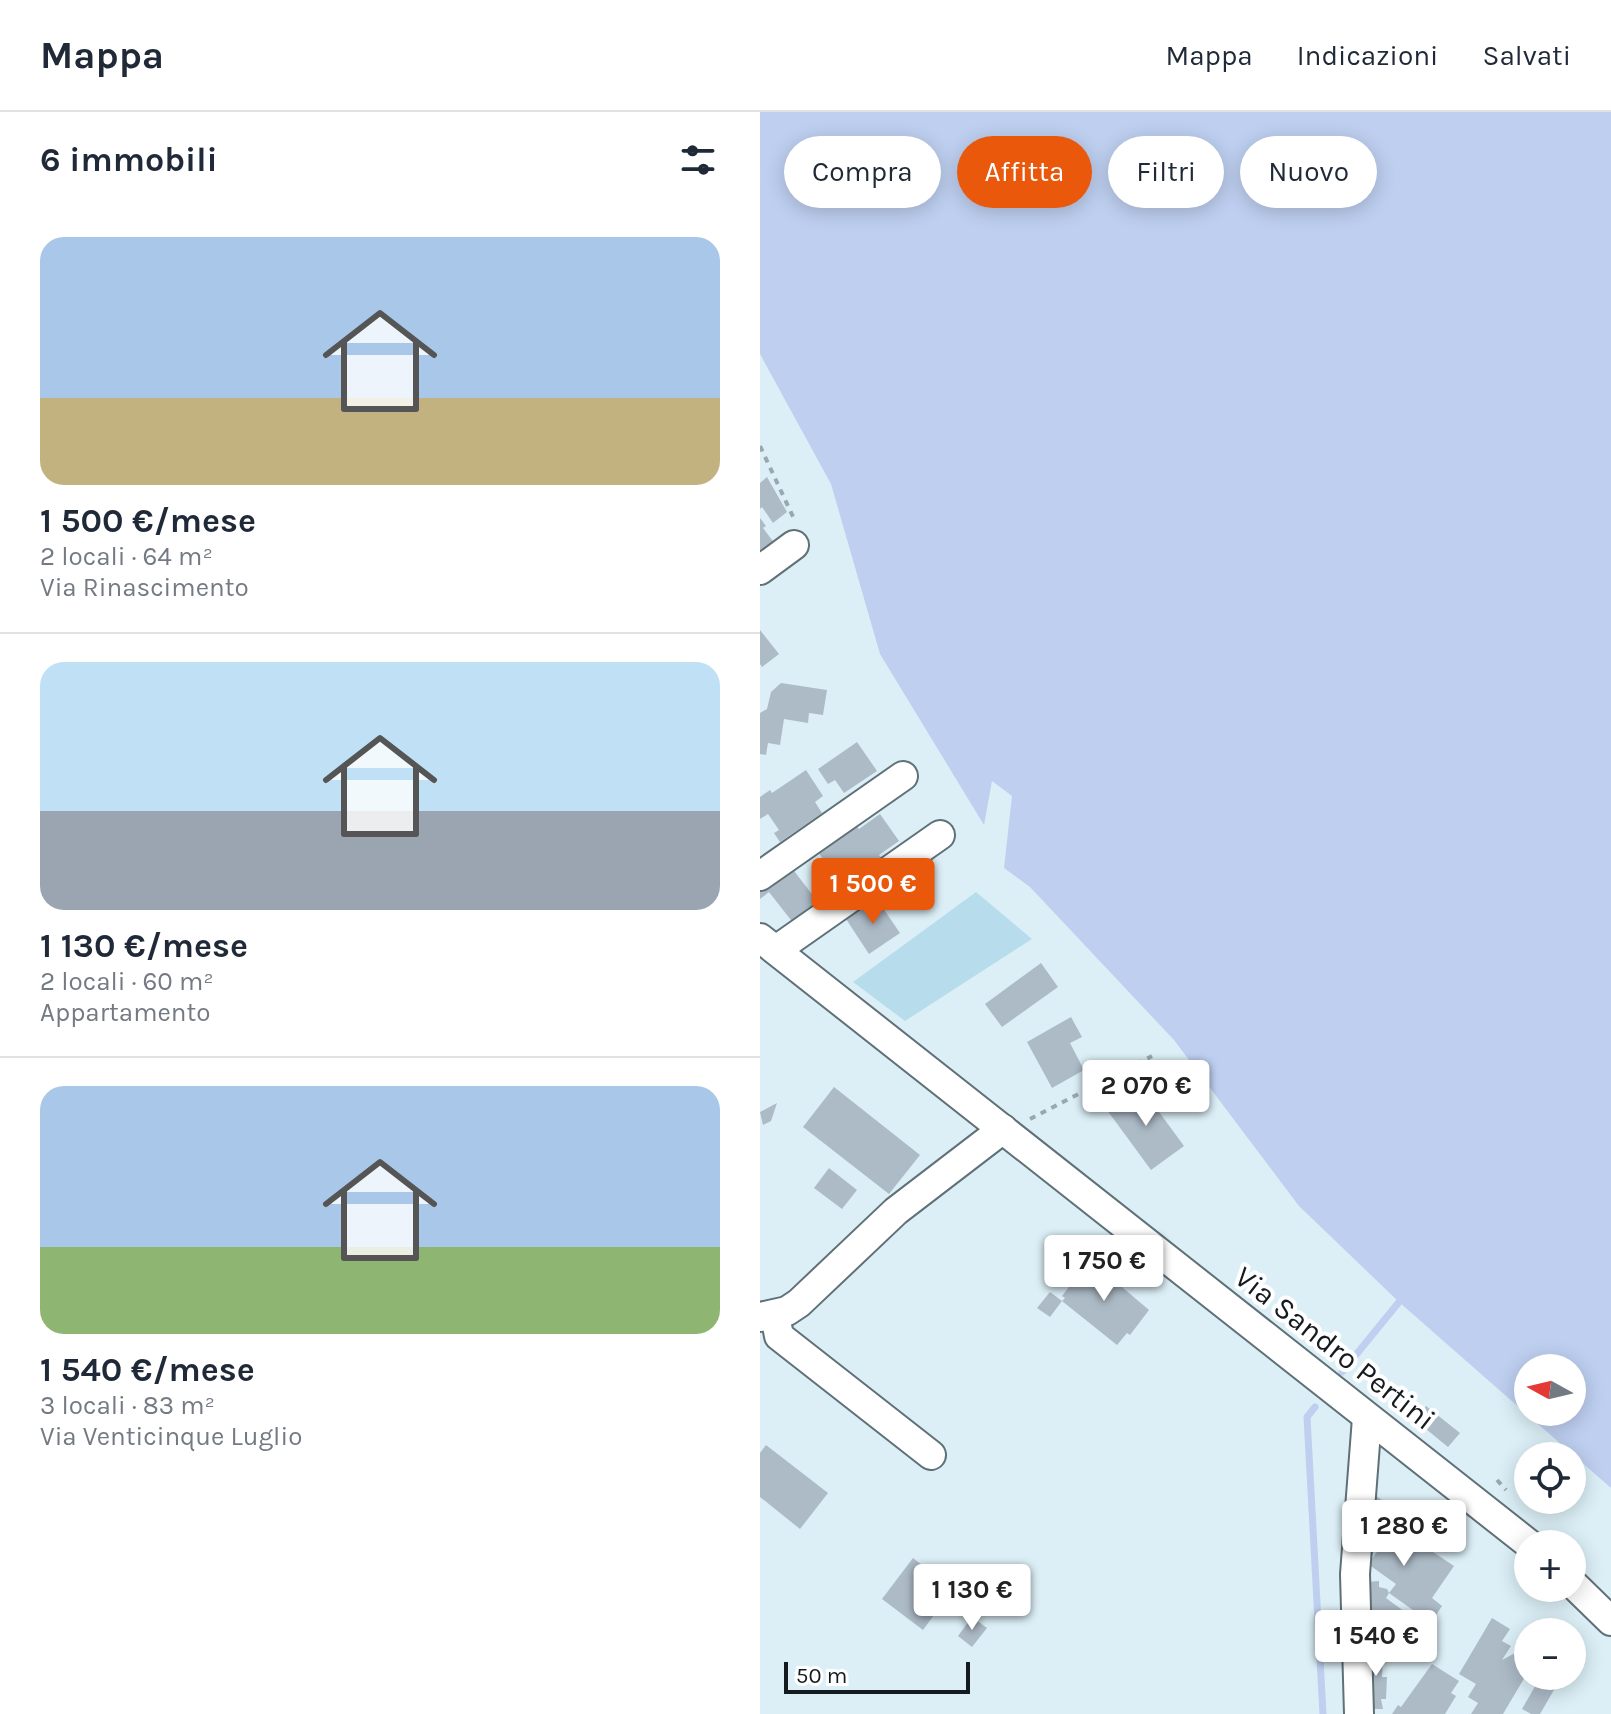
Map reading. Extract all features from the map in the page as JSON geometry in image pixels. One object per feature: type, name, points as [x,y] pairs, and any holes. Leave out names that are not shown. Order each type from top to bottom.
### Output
[{"type":"street","points":[[760,570],[794,545]]},
{"type":"street","points":[[760,876],[903,776]]},
{"type":"street","points":[[768,944],[940,835]]},
{"type":"street","name":"Via Sandro Pertini","points":[[768,944],[1514,1532]]},
{"type":"street","points":[[931,1455],[779,1336],[768,1316],[799,1303],[896,1211],[1004,1130]]},
{"type":"street","points":[[1359,1714],[1355,1574],[1367,1418]]},
{"type":"street","points":[[1586,1597],[1611,1621]]},
{"type":"path","points":[[760,446],[799,529],[794,545]]},
{"type":"path","points":[[1004,1130],[1152,1056]]},
{"type":"shaded area","points":[[760,112],[1611,112],[1611,1488],[1586,1466],[1586,1442],[1559,1442],[1540,1426],[1586,1426],[1586,1354],[1514,1354],[1514,1403],[1399,1302],[1299,1206],[1174,1040],[1030,887],[1004,868],[1012,796],[992,781],[984,825],[880,654],[831,484],[760,354]]},
{"type":"shaded area","points":[[976,892],[1032,939],[905,1021],[853,982]]},
{"type":"building","points":[[767,477],[787,512],[773,523],[762,507],[760,509],[760,483]]},
{"type":"building","points":[[760,518],[775,544],[760,555]]},
{"type":"building","points":[[760,630],[779,654],[762,667],[760,664]]},
{"type":"building","points":[[781,683],[827,690],[823,715],[809,713],[808,723],[784,719],[780,745],[768,743],[766,755],[760,754],[760,713],[767,709],[771,692]]},
{"type":"building","points":[[857,742],[877,771],[844,793],[835,780],[828,784],[818,769]]},
{"type":"building","points":[[806,770],[823,796],[815,802],[822,813],[780,842],[774,833],[779,830],[768,814],[760,819],[760,797],[770,790],[772,793]]},
{"type":"building","points":[[880,814],[899,841],[879,855],[881,858],[844,889],[816,849],[853,822],[859,829]]},
{"type":"building","points":[[788,863],[821,906],[794,924],[769,892],[760,899],[760,882]]},
{"type":"building","points":[[876,898],[900,933],[869,954],[846,919]]},
{"type":"building","points":[[1041,963],[1058,987],[1002,1027],[985,1004]]},
{"type":"building","points":[[1071,1017],[1082,1037],[1070,1043],[1084,1070],[1052,1088],[1027,1042]]},
{"type":"building","points":[[1140,1086],[1184,1146],[1151,1170],[1107,1110]]},
{"type":"building","points":[[834,1087],[920,1155],[889,1194],[803,1127]]},
{"type":"building","points":[[777,1103],[771,1121],[763,1125],[760,1112]]},
{"type":"building","points":[[829,1168],[857,1190],[842,1209],[814,1188]]},
{"type":"building","points":[[1090,1260],[1149,1310],[1130,1335],[1127,1333],[1117,1345],[1062,1301],[1065,1298],[1062,1296]]},
{"type":"building","points":[[1050,1292],[1062,1301],[1050,1317],[1037,1308]]},
{"type":"building","points":[[1426,1406],[1460,1433],[1448,1447],[1415,1420]]},
{"type":"building","points":[[766,1445],[828,1493],[800,1529],[760,1497],[760,1453]]},
{"type":"building","points":[[1372,1493],[1435,1538],[1427,1548],[1454,1566],[1432,1598],[1442,1606],[1431,1623],[1389,1593],[1396,1584],[1368,1564],[1388,1537],[1377,1527],[1370,1527]]},
{"type":"building","points":[[913,1558],[953,1589],[923,1630],[882,1599]]},
{"type":"building","points":[[1379,1581],[1379,1587],[1387,1589],[1389,1593],[1386,1598],[1405,1612],[1392,1629],[1379,1620],[1373,1628],[1368,1627],[1366,1582]]},
{"type":"building","points":[[972,1617],[987,1628],[972,1647],[958,1636]]},
{"type":"building","points":[[1492,1618],[1510,1629],[1502,1641],[1511,1646],[1502,1660],[1514,1654],[1514,1690],[1517,1690],[1503,1714],[1471,1714],[1478,1703],[1468,1697],[1476,1684],[1459,1674]]},
{"type":"building","points":[[1368,1644],[1379,1645],[1378,1654],[1383,1655],[1382,1677],[1387,1677],[1386,1699],[1381,1699],[1383,1709],[1369,1709]]},
{"type":"building","points":[[1432,1664],[1459,1681],[1451,1693],[1456,1696],[1445,1714],[1392,1714],[1398,1705],[1401,1707]]},
{"type":"building","points":[[1533,1690],[1554,1690],[1540,1714],[1531,1714],[1522,1709]]},
{"type":"waterway","points":[[1342,1372],[1399,1302]]},
{"type":"waterway","points":[[1315,1407],[1307,1417],[1323,1714]]}]
